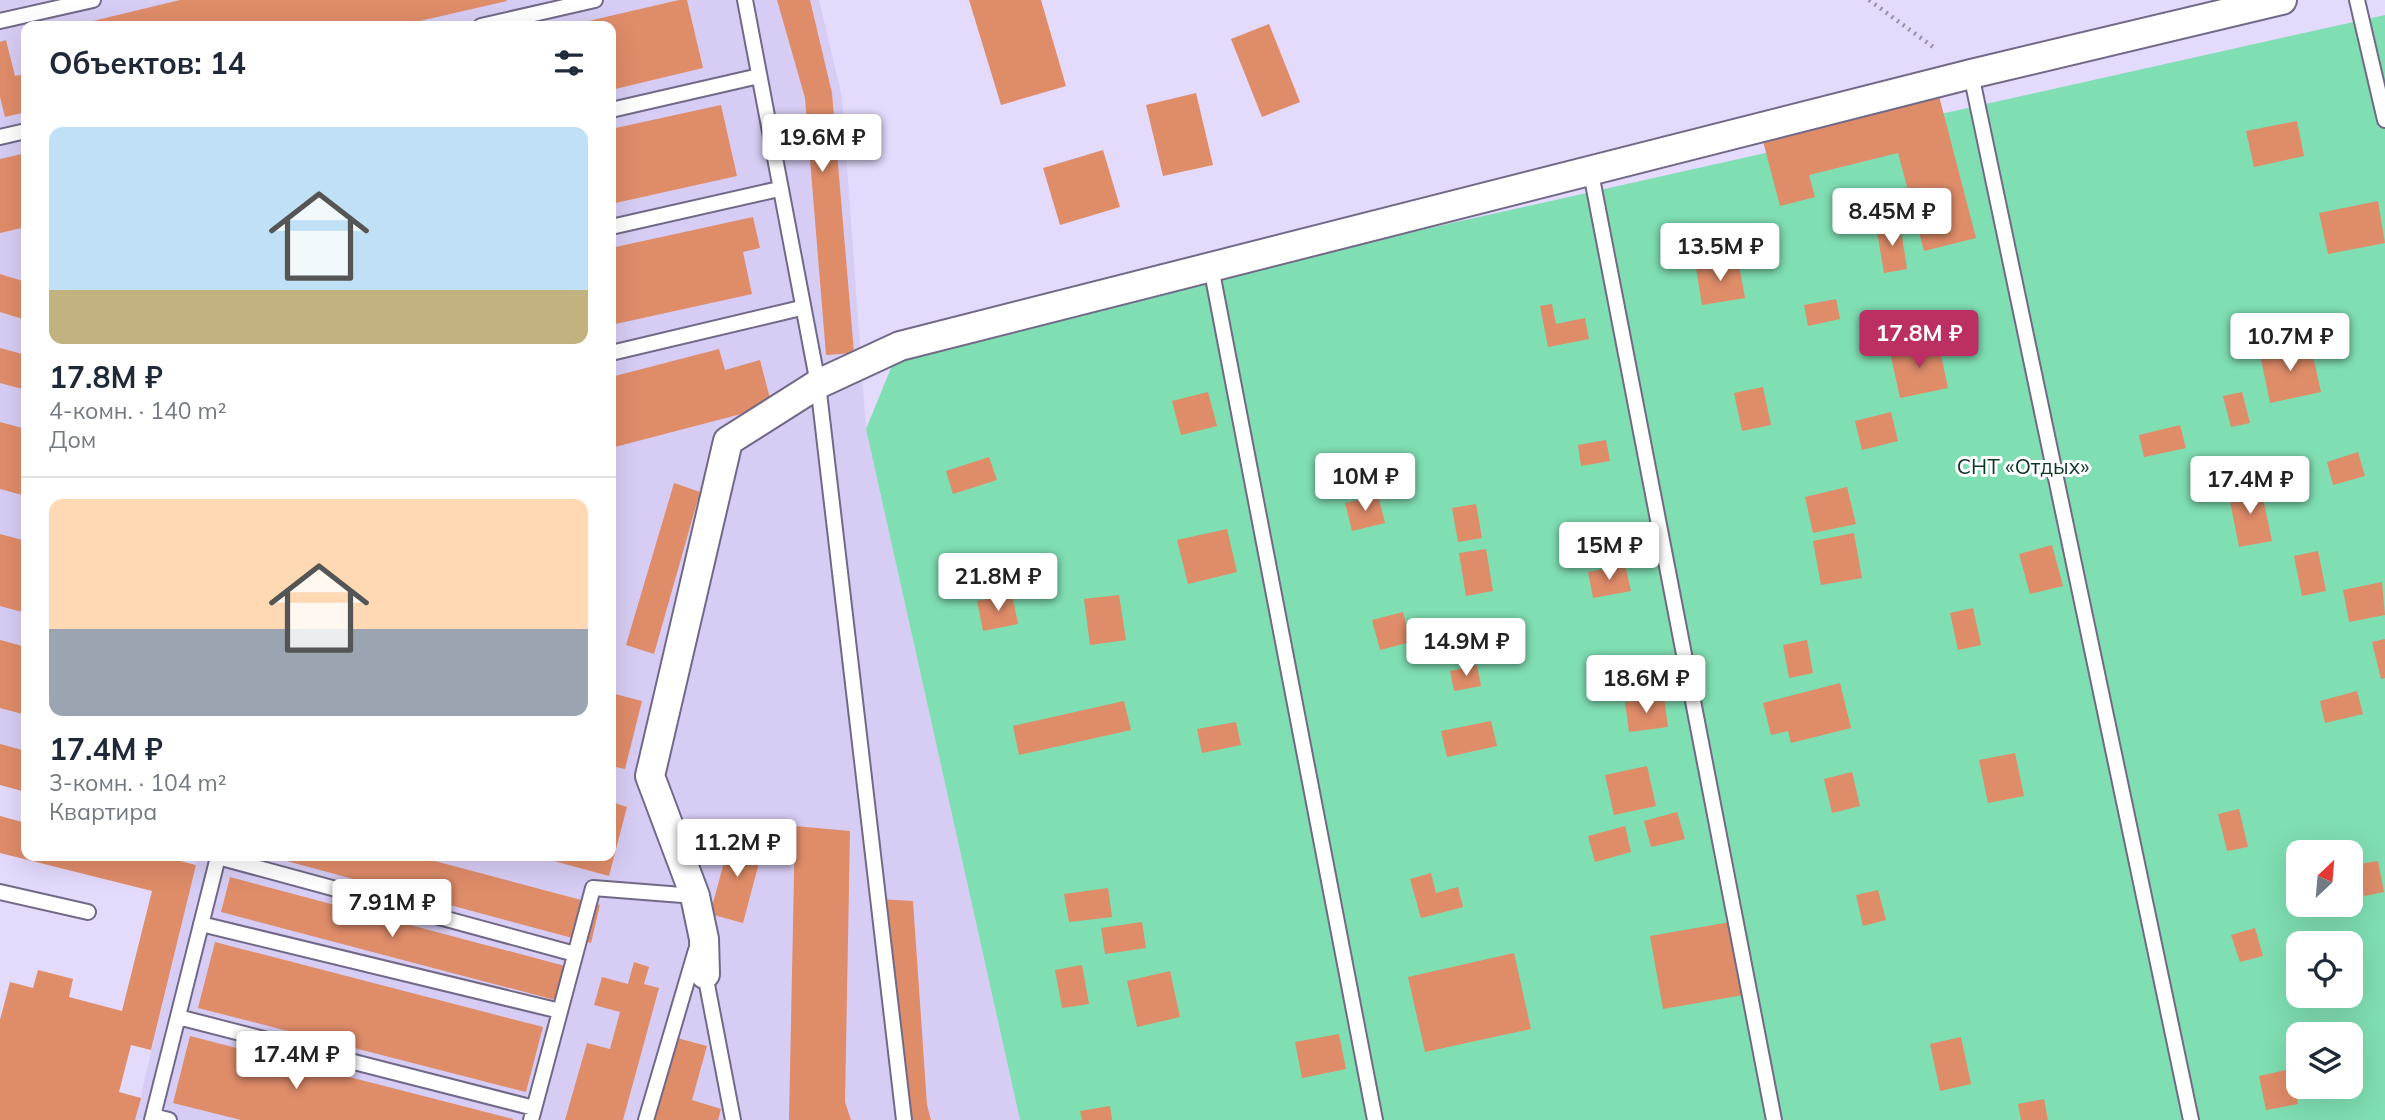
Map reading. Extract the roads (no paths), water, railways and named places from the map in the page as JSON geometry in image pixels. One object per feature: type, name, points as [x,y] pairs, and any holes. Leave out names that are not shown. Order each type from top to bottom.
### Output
[{"type":"street","points":[[705,974],[702,929],[695,896],[650,776],[717,448],[818,384],[900,346],[1591,173],[1971,74],[2282,0]]},
{"type":"lane","points":[[0,21],[93,0]]},
{"type":"lane","points":[[503,21],[595,0]]},
{"type":"lane","points":[[745,0],[801,308],[818,384],[904,1120]]},
{"type":"lane","points":[[2357,0],[2385,120]]},
{"type":"lane","points":[[1971,74],[2191,1120]]},
{"type":"lane","points":[[616,109],[759,76]]},
{"type":"lane","points":[[0,137],[21,132]]},
{"type":"lane","points":[[1591,173],[1774,1120]]},
{"type":"lane","points":[[616,226],[779,189]]},
{"type":"lane","points":[[1211,267],[1375,1120]]},
{"type":"lane","points":[[616,352],[801,308]]},
{"type":"lane","points":[[169,1120],[152,1118],[217,861]]},
{"type":"lane","points":[[233,861],[575,954]]},
{"type":"lane","points":[[178,1017],[532,1114],[593,888],[695,896]]},
{"type":"lane","points":[[0,892],[88,912]]},
{"type":"lane","points":[[201,924],[560,1011]]},
{"type":"lane","points":[[646,1120],[702,929]]},
{"type":"lane","points":[[705,974],[733,1120]]},
{"type":"park label","name":"СНТ «Отдых»","points":[[2023,467]]}]
